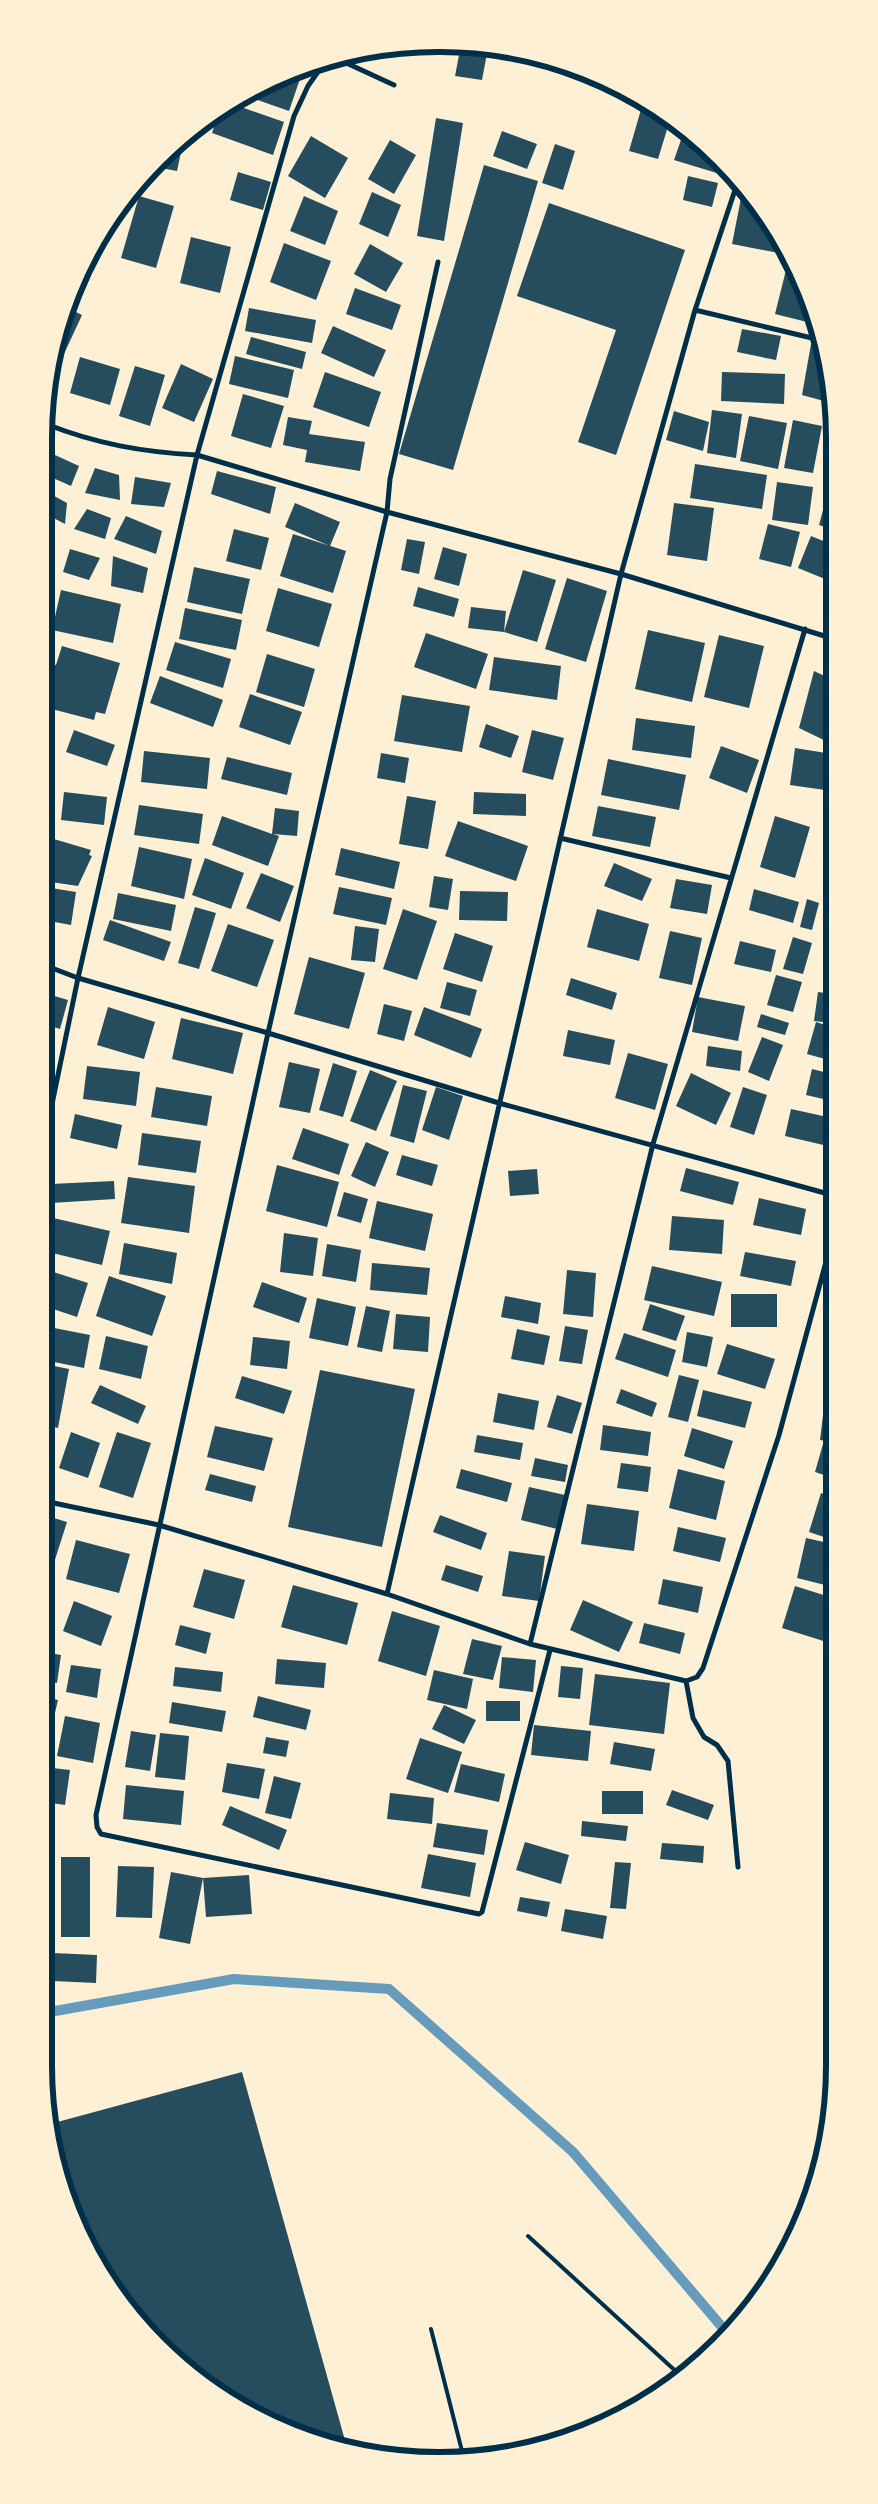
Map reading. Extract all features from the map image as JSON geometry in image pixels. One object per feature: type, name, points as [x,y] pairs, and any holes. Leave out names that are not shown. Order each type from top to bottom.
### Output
[{"type":"street","points":[[348,64],[394,84]]},
{"type":"street","points":[[52,1103],[78,978],[197,455],[294,116],[308,86],[318,72]]},
{"type":"street","points":[[387,1594],[621,574],[695,310],[735,190]]},
{"type":"street","points":[[438,262],[390,479],[387,512],[268,1033],[159,1525],[96,1815],[97,1827],[101,1834],[479,1914],[550,1650]]},
{"type":"street","points":[[695,310],[812,338]]},
{"type":"street","points":[[53,426],[115,447],[197,455],[387,512],[621,574],[826,636]]},
{"type":"street","points":[[530,1644],[653,1144],[805,629]]},
{"type":"street","points":[[560,838],[731,878]]},
{"type":"street","points":[[52,968],[78,978],[499,1103],[826,1193]]},
{"type":"street","points":[[52,1503],[159,1525],[387,1594],[550,1650],[686,1681],[697,1677],[704,1668],[779,1435],[826,1259]]},
{"type":"street","points":[[686,1681],[693,1718],[704,1737],[717,1745],[728,1761],[738,1867]]},
{"type":"lane","points":[[528,2236],[675,2371]]},
{"type":"lane","points":[[431,2329],[462,2451]]},
{"type":"building","points":[[459,53],[487,56],[482,80],[455,76]]},
{"type":"building","points":[[300,79],[289,111],[255,99]]},
{"type":"building","points":[[241,107],[284,122],[273,155],[212,133],[215,124]]},
{"type":"building","points":[[641,110],[668,128],[658,159],[629,151]]},
{"type":"building","points":[[436,118],[463,123],[444,241],[417,236]]},
{"type":"building","points":[[502,131],[537,144],[527,169],[493,156]]},
{"type":"building","points":[[311,136],[348,158],[325,198],[288,176]]},
{"type":"building","points":[[682,138],[720,174],[674,160]]},
{"type":"building","points":[[390,140],[416,155],[394,194],[368,179]]},
{"type":"building","points":[[555,144],[575,151],[563,190],[542,183]]},
{"type":"building","points":[[181,151],[177,171],[163,169]]},
{"type":"building","points":[[484,165],[538,181],[453,470],[399,454]]},
{"type":"building","points":[[238,172],[271,182],[263,210],[230,200]]},
{"type":"building","points":[[688,176],[718,183],[712,207],[683,200]]},
{"type":"building","points":[[372,192],[401,205],[388,237],[359,224]]},
{"type":"building","points":[[139,196],[174,206],[156,268],[121,258]]},
{"type":"building","points":[[304,196],[338,211],[325,245],[290,231]]},
{"type":"building","points":[[741,198],[778,253],[732,244]]},
{"type":"building","points":[[549,203],[685,250],[616,455],[578,442],[616,330],[517,296]]},
{"type":"building","points":[[191,237],[231,247],[220,293],[180,283]]},
{"type":"building","points":[[284,243],[331,261],[316,300],[270,282]]},
{"type":"building","points":[[370,244],[403,263],[386,292],[354,274]]},
{"type":"building","points":[[786,269],[807,322],[775,314]]},
{"type":"building","points":[[355,288],[401,305],[392,330],[346,314]]},
{"type":"building","points":[[249,308],[316,320],[312,343],[245,331]]},
{"type":"building","points":[[74,311],[82,315],[61,361]]},
{"type":"building","points":[[333,326],[386,350],[374,377],[321,353]]},
{"type":"building","points":[[742,329],[781,336],[776,360],[737,352]]},
{"type":"building","points":[[251,337],[306,352],[302,369],[246,354]]},
{"type":"building","points":[[811,344],[813,345],[818,364],[823,401],[802,395]]},
{"type":"building","points":[[235,356],[294,370],[288,398],[229,384]]},
{"type":"building","points":[[80,357],[120,369],[110,405],[70,393]]},
{"type":"building","points":[[181,364],[213,379],[194,422],[162,408]]},
{"type":"building","points":[[135,366],[165,375],[150,426],[119,416]]},
{"type":"building","points":[[325,372],[381,392],[369,427],[313,407]]},
{"type":"building","points":[[722,372],[785,374],[784,404],[721,401]]},
{"type":"building","points":[[243,394],[284,406],[271,448],[231,436]]},
{"type":"building","points":[[712,410],[742,414],[736,458],[707,453]]},
{"type":"building","points":[[674,411],[709,422],[703,451],[666,440]]},
{"type":"building","points":[[749,416],[787,423],[778,469],[740,461]]},
{"type":"building","points":[[288,417],[312,421],[309,434],[365,442],[360,471],[305,462],[307,450],[283,445]]},
{"type":"building","points":[[793,420],[822,426],[813,473],[784,468]]},
{"type":"building","points":[[55,455],[79,466],[71,486],[52,478],[52,459]]},
{"type":"building","points":[[695,464],[767,475],[762,509],[690,498]]},
{"type":"building","points":[[95,468],[119,475],[120,500],[85,493]]},
{"type":"building","points":[[217,471],[276,487],[270,514],[211,494]]},
{"type":"building","points":[[135,477],[171,483],[164,507],[131,504]]},
{"type":"building","points":[[777,482],[813,487],[808,525],[772,520]]},
{"type":"building","points":[[52,495],[67,503],[65,524],[52,517]]},
{"type":"building","points":[[826,499],[826,527],[819,525]]},
{"type":"building","points":[[295,503],[340,522],[330,546],[285,527]]},
{"type":"building","points":[[674,503],[714,508],[707,561],[667,555]]},
{"type":"building","points":[[87,509],[111,518],[105,539],[74,529]]},
{"type":"building","points":[[126,516],[162,531],[156,554],[114,539]]},
{"type":"building","points":[[768,524],[800,532],[791,567],[759,559]]},
{"type":"building","points":[[234,529],[269,538],[261,570],[226,561]]},
{"type":"building","points":[[293,534],[346,551],[333,593],[280,576]]},
{"type":"building","points":[[811,536],[826,542],[825,579],[798,568]]},
{"type":"building","points":[[407,539],[425,542],[419,574],[401,570]]},
{"type":"building","points":[[443,547],[467,554],[459,586],[434,579]]},
{"type":"building","points":[[70,549],[100,558],[89,580],[63,572]]},
{"type":"building","points":[[113,556],[148,568],[143,593],[111,586]]},
{"type":"building","points":[[194,567],[250,579],[242,614],[187,602]]},
{"type":"building","points":[[523,570],[556,580],[537,642],[504,632]]},
{"type":"building","points":[[567,578],[607,591],[586,662],[545,649]]},
{"type":"building","points":[[418,587],[459,599],[454,617],[413,606]]},
{"type":"building","points":[[278,588],[332,604],[319,647],[266,631]]},
{"type":"building","points":[[61,590],[121,604],[113,643],[52,630]]},
{"type":"building","points":[[471,607],[506,611],[504,632],[468,628]]},
{"type":"building","points":[[185,608],[242,620],[236,650],[179,639]]},
{"type":"building","points":[[648,630],[705,643],[692,702],[635,689]]},
{"type":"building","points":[[426,633],[488,654],[476,689],[414,667]]},
{"type":"building","points":[[719,635],[764,646],[749,708],[704,697]]},
{"type":"building","points":[[175,642],[231,659],[223,688],[166,670]]},
{"type":"building","points":[[62,646],[120,663],[105,714],[96,712],[94,720],[52,709],[52,664],[56,665]]},
{"type":"building","points":[[267,654],[315,669],[304,707],[256,692]]},
{"type":"building","points":[[494,657],[561,666],[557,700],[489,690]]},
{"type":"building","points":[[814,671],[826,677],[826,741],[799,728]]},
{"type":"building","points":[[160,676],[223,700],[213,727],[150,703]]},
{"type":"building","points":[[250,694],[302,712],[290,745],[239,727]]},
{"type":"building","points":[[402,695],[470,706],[462,752],[394,741]]},
{"type":"building","points":[[636,718],[695,726],[691,758],[632,750]]},
{"type":"building","points":[[486,724],[519,736],[511,758],[479,747]]},
{"type":"building","points":[[74,730],[115,745],[107,766],[66,752]]},
{"type":"building","points":[[532,730],[564,738],[553,780],[522,772]]},
{"type":"building","points":[[721,746],[759,760],[747,793],[709,778]]},
{"type":"building","points":[[795,748],[826,753],[826,790],[790,785]]},
{"type":"building","points":[[144,751],[210,758],[207,789],[141,782]]},
{"type":"building","points":[[381,753],[409,758],[405,783],[377,778]]},
{"type":"building","points":[[227,757],[292,773],[287,795],[221,779]]},
{"type":"building","points":[[608,759],[686,775],[679,810],[601,795]]},
{"type":"building","points":[[64,792],[107,797],[104,825],[61,820]]},
{"type":"building","points":[[474,792],[526,794],[526,816],[473,814]]},
{"type":"building","points":[[407,796],[436,801],[428,849],[399,844]]},
{"type":"building","points":[[139,805],[203,814],[199,844],[134,835]]},
{"type":"building","points":[[598,806],[656,817],[650,847],[592,836]]},
{"type":"building","points":[[275,808],[299,811],[297,836],[273,834],[279,836],[268,866],[212,845],[222,816],[272,834]]},
{"type":"building","points":[[775,816],[810,827],[795,878],[760,867]]},
{"type":"building","points":[[458,821],[528,846],[516,881],[445,856]]},
{"type":"building","points":[[52,838],[91,850],[89,855],[92,856],[78,886],[52,882]]},
{"type":"building","points":[[139,847],[192,859],[184,899],[131,886]]},
{"type":"building","points":[[341,848],[400,862],[394,889],[335,875]]},
{"type":"building","points":[[205,858],[244,873],[231,909],[192,895]]},
{"type":"building","points":[[614,863],[652,879],[642,901],[604,886]]},
{"type":"building","points":[[261,873],[294,886],[280,922],[246,908]]},
{"type":"building","points":[[434,876],[453,879],[448,910],[429,907]]},
{"type":"building","points":[[676,879],[712,885],[707,914],[670,908]]},
{"type":"building","points":[[339,887],[392,898],[386,925],[333,914]]},
{"type":"building","points":[[52,888],[76,892],[71,925],[52,921]]},
{"type":"building","points":[[754,889],[799,902],[793,923],[749,910]]},
{"type":"building","points":[[460,891],[508,892],[507,921],[459,920]]},
{"type":"building","points":[[118,893],[176,905],[171,931],[113,919]]},
{"type":"building","points":[[807,899],[819,903],[812,930],[800,927]]},
{"type":"building","points":[[195,907],[216,913],[199,969],[178,963]]},
{"type":"building","points":[[403,909],[437,921],[417,980],[383,969]]},
{"type":"building","points":[[597,909],[649,924],[639,961],[587,947]]},
{"type":"building","points":[[110,920],[171,942],[164,961],[103,940]]},
{"type":"building","points":[[228,924],[274,940],[257,987],[211,971]]},
{"type":"building","points":[[355,926],[379,929],[375,962],[351,960]]},
{"type":"building","points":[[670,931],[702,938],[692,985],[659,978]]},
{"type":"building","points":[[455,933],[493,946],[482,982],[443,969]]},
{"type":"building","points":[[793,937],[812,943],[803,974],[783,969]]},
{"type":"building","points":[[740,941],[776,950],[771,972],[734,964]]},
{"type":"building","points":[[309,957],[365,973],[349,1029],[294,1014]]},
{"type":"building","points":[[776,975],[802,982],[793,1012],[767,1005]]},
{"type":"building","points":[[571,978],[617,993],[612,1010],[566,995]]},
{"type":"building","points":[[447,982],[477,990],[470,1016],[440,1008]]},
{"type":"building","points":[[818,992],[826,993],[826,1022],[814,1021]]},
{"type":"building","points":[[52,995],[68,1000],[60,1029],[52,1026]]},
{"type":"building","points":[[698,997],[745,1006],[738,1041],[692,1032]]},
{"type":"building","points":[[384,1004],[412,1011],[404,1041],[377,1034]]},
{"type":"building","points":[[108,1007],[155,1022],[144,1059],[97,1045]]},
{"type":"building","points":[[424,1007],[482,1029],[471,1058],[414,1035]]},
{"type":"building","points":[[761,1014],[789,1023],[785,1035],[757,1027]]},
{"type":"building","points":[[181,1018],[243,1033],[233,1074],[172,1059]]},
{"type":"building","points":[[816,1022],[826,1025],[826,1059],[807,1054]]},
{"type":"building","points":[[568,1030],[615,1040],[610,1065],[563,1056]]},
{"type":"building","points":[[762,1037],[783,1045],[769,1081],[748,1072]]},
{"type":"building","points":[[708,1046],[742,1051],[740,1071],[706,1066]]},
{"type":"building","points":[[628,1053],[668,1064],[655,1110],[615,1098]]},
{"type":"building","points":[[289,1062],[320,1069],[310,1113],[279,1107]]},
{"type":"building","points":[[333,1063],[357,1071],[343,1117],[319,1110]]},
{"type":"building","points":[[87,1066],[140,1072],[136,1106],[83,1099]]},
{"type":"building","points":[[812,1069],[826,1072],[826,1100],[806,1095]]},
{"type":"building","points":[[370,1070],[397,1081],[376,1131],[350,1121]]},
{"type":"building","points":[[691,1073],[731,1093],[716,1125],[676,1106]]},
{"type":"building","points":[[403,1085],[427,1091],[414,1143],[390,1136]]},
{"type":"building","points":[[156,1087],[212,1096],[207,1126],[151,1117]]},
{"type":"building","points":[[436,1087],[463,1096],[449,1140],[422,1130]]},
{"type":"building","points":[[743,1087],[767,1095],[754,1135],[730,1127]]},
{"type":"building","points":[[791,1109],[826,1117],[826,1146],[785,1136]]},
{"type":"building","points":[[75,1114],[122,1125],[117,1149],[70,1138]]},
{"type":"building","points":[[303,1128],[349,1144],[339,1175],[292,1159]]},
{"type":"building","points":[[142,1133],[201,1141],[196,1173],[138,1165]]},
{"type":"building","points":[[366,1142],[389,1152],[375,1187],[351,1176]]},
{"type":"building","points":[[402,1155],[438,1165],[432,1186],[396,1175]]},
{"type":"building","points":[[277,1165],[339,1182],[327,1227],[266,1211]]},
{"type":"building","points":[[686,1168],[739,1182],[733,1205],[680,1191]]},
{"type":"building","points":[[537,1169],[539,1194],[510,1196],[508,1171]]},
{"type":"building","points":[[128,1177],[195,1186],[189,1233],[121,1223]]},
{"type":"building","points":[[114,1181],[115,1199],[52,1203],[52,1184]]},
{"type":"building","points":[[344,1192],[368,1199],[361,1223],[337,1216]]},
{"type":"building","points":[[759,1198],[806,1209],[801,1235],[753,1225]]},
{"type":"building","points":[[377,1201],[433,1214],[425,1251],[369,1238]]},
{"type":"building","points":[[672,1216],[724,1220],[722,1254],[669,1250]]},
{"type":"building","points":[[52,1218],[110,1231],[102,1265],[52,1253]]},
{"type":"building","points":[[284,1233],[318,1238],[313,1276],[280,1272]]},
{"type":"building","points":[[124,1243],[177,1253],[172,1284],[119,1274]]},
{"type":"building","points":[[327,1244],[361,1250],[356,1282],[322,1276]]},
{"type":"building","points":[[745,1252],[796,1261],[791,1286],[740,1276]]},
{"type":"building","points":[[372,1263],[430,1268],[427,1295],[370,1290]]},
{"type":"building","points":[[652,1266],[722,1282],[714,1316],[644,1300]]},
{"type":"building","points":[[567,1270],[596,1273],[593,1317],[563,1314]]},
{"type":"building","points":[[52,1272],[88,1283],[77,1317],[52,1309]]},
{"type":"building","points":[[109,1276],[166,1296],[152,1336],[96,1316]]},
{"type":"building","points":[[262,1282],[307,1298],[299,1323],[253,1307]]},
{"type":"building","points":[[731,1294],[777,1294],[777,1327],[731,1327]]},
{"type":"building","points":[[505,1296],[541,1303],[538,1324],[501,1317]]},
{"type":"building","points":[[317,1298],[356,1307],[348,1346],[309,1338]]},
{"type":"building","points":[[650,1304],[685,1316],[676,1341],[642,1330]]},
{"type":"building","points":[[366,1306],[390,1311],[382,1352],[357,1347]]},
{"type":"building","points":[[396,1314],[430,1317],[428,1352],[393,1349]]},
{"type":"building","points":[[565,1326],[588,1330],[582,1364],[559,1361]]},
{"type":"building","points":[[52,1328],[90,1335],[84,1368],[52,1362]]},
{"type":"building","points":[[517,1329],[550,1336],[544,1365],[511,1359]]},
{"type":"building","points":[[687,1332],[713,1337],[707,1367],[682,1362]]},
{"type":"building","points":[[624,1333],[676,1350],[668,1377],[615,1359]]},
{"type":"building","points":[[106,1336],[148,1346],[141,1379],[99,1369]]},
{"type":"building","points":[[253,1337],[290,1341],[287,1369],[250,1365]]},
{"type":"building","points":[[727,1344],[775,1359],[765,1389],[717,1374]]},
{"type":"building","points":[[52,1366],[69,1369],[58,1428],[52,1427]]},
{"type":"building","points":[[320,1370],[415,1389],[382,1547],[288,1527]]},
{"type":"building","points":[[679,1375],[699,1380],[688,1422],[668,1417]]},
{"type":"building","points":[[242,1376],[292,1391],[284,1414],[235,1398]]},
{"type":"building","points":[[100,1385],[146,1406],[138,1424],[91,1403]]},
{"type":"building","points":[[621,1389],[657,1403],[652,1417],[616,1403]]},
{"type":"building","points":[[703,1390],[752,1402],[745,1428],[697,1416]]},
{"type":"building","points":[[498,1393],[539,1401],[534,1430],[493,1422]]},
{"type":"building","points":[[557,1395],[582,1403],[572,1434],[547,1427]]},
{"type":"building","points":[[823,1415],[826,1415],[826,1441],[820,1440]]},
{"type":"building","points":[[603,1425],[651,1432],[648,1456],[600,1450]]},
{"type":"building","points":[[215,1426],[273,1438],[264,1471],[207,1457]]},
{"type":"building","points":[[692,1428],[733,1441],[724,1469],[684,1456]]},
{"type":"building","points":[[71,1432],[100,1443],[88,1478],[59,1468]]},
{"type":"building","points":[[117,1432],[151,1443],[133,1498],[99,1487]]},
{"type":"building","points":[[477,1435],[523,1443],[520,1460],[474,1452]]},
{"type":"building","points":[[823,1444],[826,1445],[826,1476],[815,1472]]},
{"type":"building","points":[[535,1458],[568,1465],[565,1482],[531,1476]]},
{"type":"building","points":[[621,1463],[651,1467],[648,1492],[617,1488]]},
{"type":"building","points":[[461,1469],[512,1483],[507,1502],[456,1488]]},
{"type":"building","points":[[678,1469],[725,1481],[716,1520],[669,1508]]},
{"type":"building","points":[[210,1474],[256,1486],[252,1502],[205,1490]]},
{"type":"building","points":[[529,1487],[565,1495],[557,1529],[521,1520]]},
{"type":"building","points":[[821,1493],[826,1495],[826,1538],[809,1532]]},
{"type":"building","points":[[587,1504],[639,1511],[634,1551],[581,1544]]},
{"type":"building","points":[[440,1515],[487,1533],[481,1550],[433,1532]]},
{"type":"building","points":[[52,1517],[67,1522],[52,1569]]},
{"type":"building","points":[[678,1527],[726,1538],[720,1562],[673,1551]]},
{"type":"building","points":[[806,1538],[826,1542],[826,1585],[797,1578]]},
{"type":"building","points":[[76,1540],[130,1554],[119,1593],[66,1579]]},
{"type":"building","points":[[509,1551],[545,1556],[539,1601],[502,1596]]},
{"type":"building","points":[[446,1565],[483,1576],[478,1592],[441,1580]]},
{"type":"building","points":[[204,1569],[245,1580],[234,1619],[193,1607]]},
{"type":"building","points":[[663,1579],[703,1587],[698,1613],[658,1604]]},
{"type":"building","points":[[293,1585],[358,1603],[347,1645],[281,1627]]},
{"type":"building","points":[[795,1586],[826,1596],[826,1642],[782,1628]]},
{"type":"building","points":[[583,1600],[633,1622],[619,1652],[570,1630]]},
{"type":"building","points":[[74,1601],[112,1616],[101,1646],[63,1631]]},
{"type":"building","points":[[392,1611],[440,1626],[426,1676],[378,1661]]},
{"type":"building","points":[[644,1623],[685,1633],[680,1654],[639,1643]]},
{"type":"building","points":[[180,1625],[211,1633],[206,1654],[175,1645]]},
{"type":"building","points":[[472,1639],[502,1646],[493,1680],[463,1674]]},
{"type":"building","points":[[52,1653],[61,1655],[57,1683],[52,1682]]},
{"type":"building","points":[[502,1657],[536,1660],[533,1692],[499,1688]]},
{"type":"building","points":[[277,1659],[326,1663],[324,1688],[275,1684]]},
{"type":"building","points":[[71,1665],[101,1669],[97,1698],[66,1692]]},
{"type":"building","points":[[561,1666],[583,1668],[580,1699],[558,1697]]},
{"type":"building","points":[[175,1667],[223,1672],[221,1692],[173,1686]]},
{"type":"building","points":[[434,1670],[473,1679],[467,1709],[427,1700]]},
{"type":"building","points":[[595,1674],[670,1683],[664,1734],[589,1725]]},
{"type":"building","points":[[258,1696],[311,1710],[306,1730],[253,1717]]},
{"type":"building","points":[[52,1699],[58,1700],[52,1726]]},
{"type":"building","points":[[486,1701],[520,1701],[520,1721],[486,1721]]},
{"type":"building","points":[[172,1702],[226,1711],[222,1732],[169,1723]]},
{"type":"building","points":[[444,1705],[476,1720],[464,1744],[432,1729]]},
{"type":"building","points":[[65,1716],[100,1723],[93,1763],[57,1756]]},
{"type":"building","points":[[534,1725],[591,1731],[588,1761],[531,1755]]},
{"type":"building","points":[[131,1731],[156,1735],[150,1771],[125,1767]]},
{"type":"building","points":[[160,1733],[189,1736],[185,1780],[155,1777]]},
{"type":"building","points":[[266,1737],[289,1741],[286,1757],[263,1753]]},
{"type":"building","points":[[420,1738],[462,1752],[448,1793],[406,1779]]},
{"type":"building","points":[[614,1742],[655,1749],[651,1771],[610,1764]]},
{"type":"building","points":[[227,1763],[265,1769],[259,1799],[222,1792]]},
{"type":"building","points":[[461,1764],[505,1774],[499,1802],[454,1792]]},
{"type":"building","points":[[52,1768],[70,1770],[65,1805],[52,1803]]},
{"type":"building","points":[[274,1776],[301,1783],[291,1819],[265,1813]]},
{"type":"building","points":[[126,1785],[184,1791],[181,1825],[123,1819]]},
{"type":"building","points":[[672,1790],[714,1805],[708,1820],[666,1805]]},
{"type":"building","points":[[602,1791],[643,1791],[643,1814],[602,1814]]},
{"type":"building","points":[[390,1793],[434,1798],[432,1824],[387,1819]]},
{"type":"building","points":[[230,1806],[287,1830],[279,1850],[222,1825]]},
{"type":"building","points":[[582,1821],[628,1826],[626,1841],[581,1836]]},
{"type":"building","points":[[437,1823],[488,1830],[484,1855],[433,1847]]},
{"type":"building","points":[[525,1842],[569,1855],[561,1884],[516,1870]]},
{"type":"building","points":[[662,1843],[704,1846],[703,1863],[660,1859]]},
{"type":"building","points":[[428,1854],[476,1863],[470,1897],[421,1888]]},
{"type":"building","points":[[61,1857],[90,1857],[90,1937],[61,1937]]},
{"type":"building","points":[[615,1862],[631,1863],[626,1909],[610,1908]]},
{"type":"building","points":[[118,1866],[154,1867],[152,1918],[116,1917]]},
{"type":"building","points":[[171,1872],[203,1878],[190,1944],[159,1938]]},
{"type":"building","points":[[249,1875],[252,1914],[206,1917],[203,1878]]},
{"type":"building","points":[[520,1897],[550,1902],[547,1917],[517,1911]]},
{"type":"building","points":[[565,1909],[607,1916],[603,1939],[561,1931]]},
{"type":"building","points":[[53,1953],[97,1955],[96,1983],[53,1981]]},
{"type":"building","points":[[242,2072],[345,2439],[291,2422],[246,2400],[184,2356],[148,2320],[118,2280],[92,2236],[73,2189],[57,2122]]},
{"type":"waterway","points":[[52,2012],[234,1979],[389,1989],[573,2152],[722,2328]]}]
